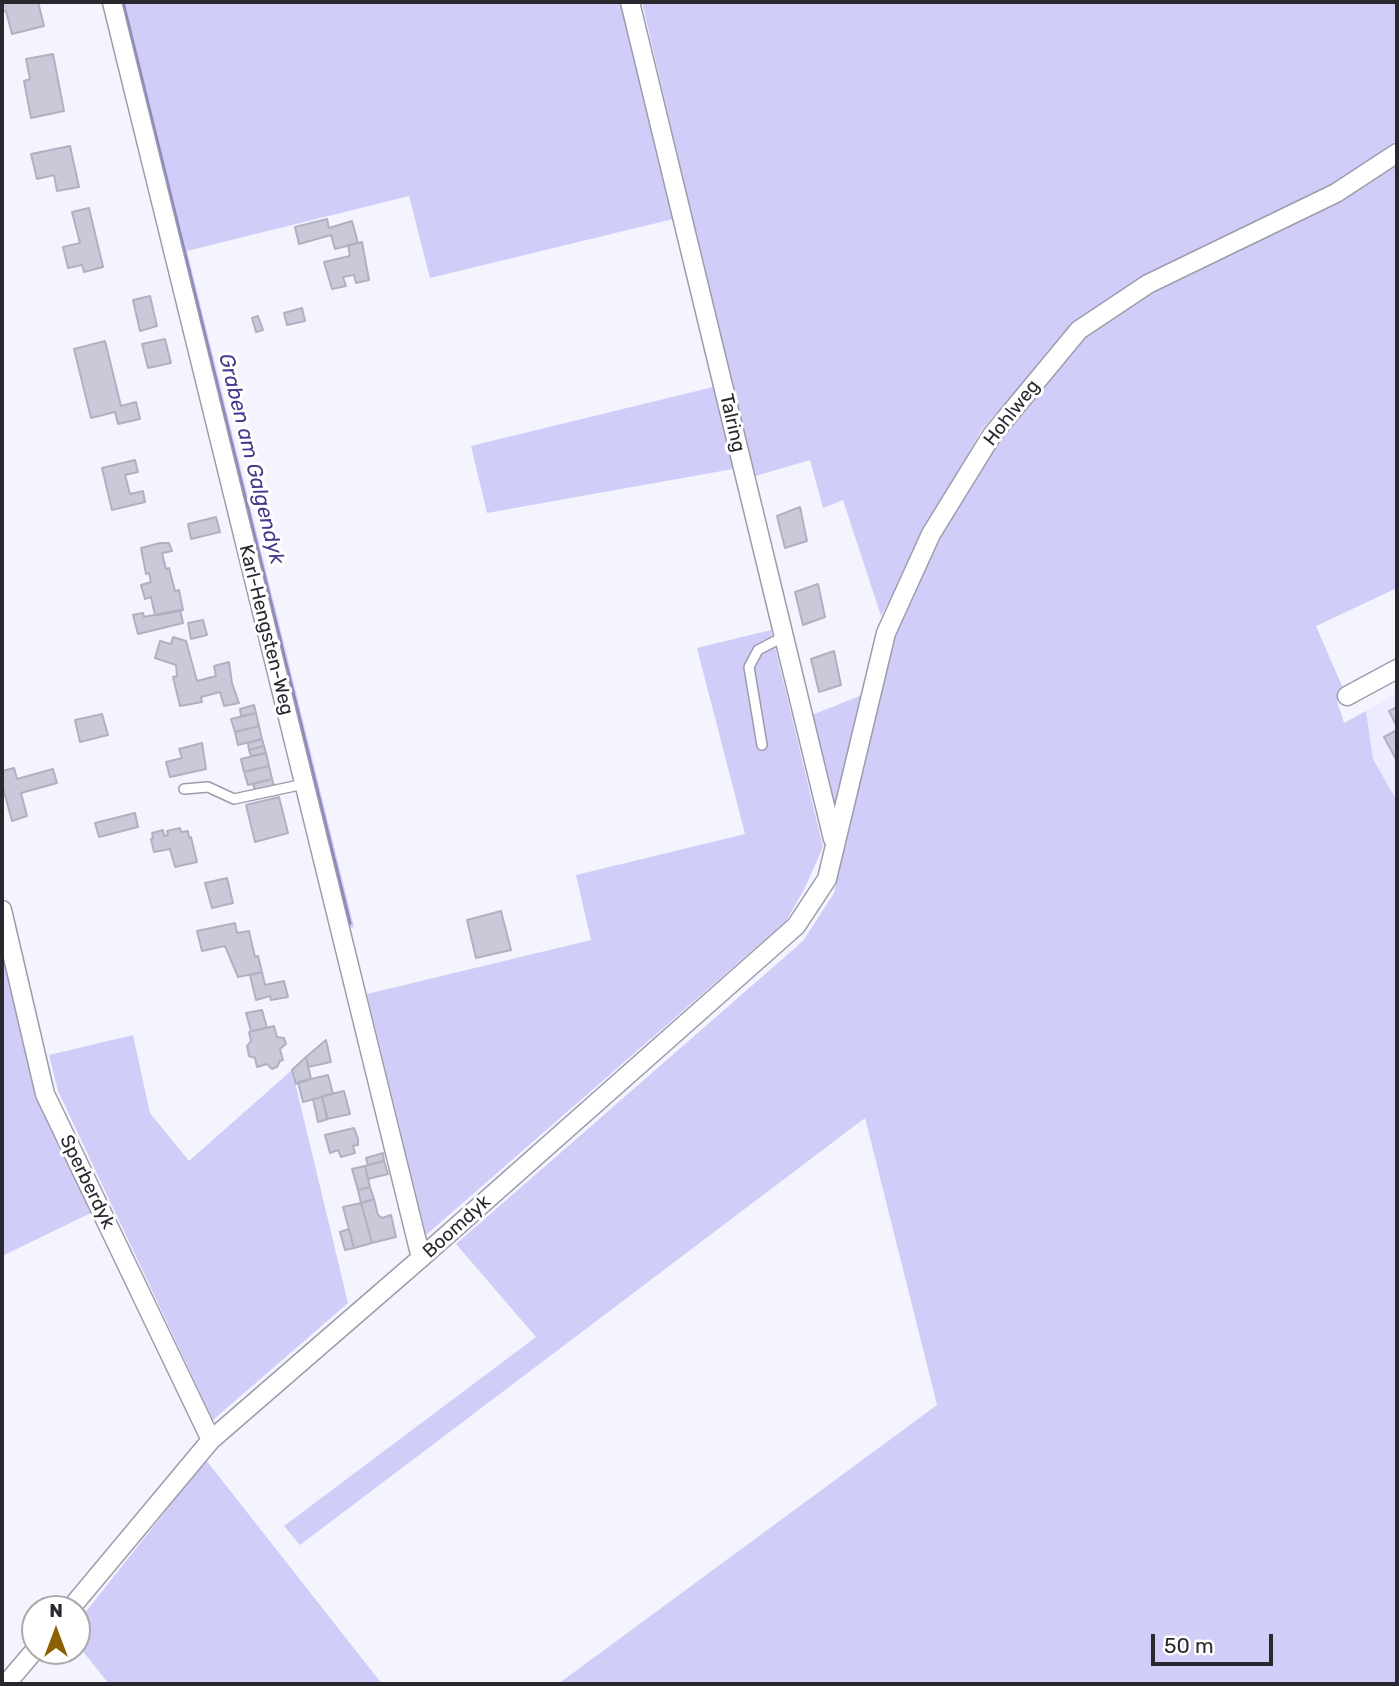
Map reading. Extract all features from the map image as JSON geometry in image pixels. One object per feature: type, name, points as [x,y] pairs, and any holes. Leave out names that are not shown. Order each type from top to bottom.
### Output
[{"type":"street","name":"Karl-Hengsten-Weg","points":[[111,2],[421,1258]]},
{"type":"street","name":"Talring","points":[[630,2],[834,843]]},
{"type":"street","name":"Hohlweg","points":[[834,843],[886,633],[931,534],[992,435],[1079,330],[1148,284],[1336,193],[1397,153]]},
{"type":"street","points":[[1347,696],[1397,669]]},
{"type":"street","name":"Boomdyk","points":[[81,1595],[211,1440],[796,926],[827,879],[834,843]]},
{"type":"street","name":"Sperberdyk","points":[[2,910],[45,1094],[211,1440]]},
{"type":"street","points":[[6,1684],[22,1665]]},
{"type":"lane","points":[[762,745],[749,667],[758,650],[783,636]]},
{"type":"lane","points":[[184,789],[208,787],[233,799],[304,783]]},
{"type":"shaded area","points":[[118,2],[621,2],[673,219],[430,278],[409,196],[187,251],[354,927],[346,929]]},
{"type":"shaded area","points":[[642,2],[1397,2],[1397,140],[1332,186],[1160,268],[1085,315],[982,429],[881,616],[843,500],[823,508],[810,460],[752,477]]},
{"type":"shaded area","points":[[1397,163],[1397,588],[1316,626],[1342,686],[1337,701],[1344,723],[1366,711],[1373,759],[1397,801],[1397,1684],[558,1684],[937,1405],[865,1118],[300,1545],[284,1526],[536,1337],[456,1244],[803,941],[834,893],[880,687],[901,620],[949,514],[1032,394],[1085,334],[1153,291],[1324,210]]},
{"type":"shaded area","points":[[713,387],[733,469],[487,513],[471,446]]},
{"type":"shaded area","points":[[771,630],[823,847],[804,890],[786,921],[426,1235],[367,994],[591,940],[576,875],[745,834],[697,648]]},
{"type":"shaded area","points":[[1397,693],[1397,801],[1373,759],[1366,711]]},
{"type":"shaded area","points":[[862,695],[835,815],[812,715]]},
{"type":"shaded area","points":[[2,952],[35,1094],[91,1213],[2,1256]]},
{"type":"shaded area","points":[[133,1035],[150,1113],[189,1161],[292,1070],[348,1303],[213,1420],[58,1091],[49,1055]]},
{"type":"shaded area","points":[[206,1460],[382,1684],[109,1684],[91,1662],[91,1605]]},
{"type":"building","points":[[2,2],[38,2],[44,26],[12,34],[6,11],[2,12]]},
{"type":"building","points":[[53,54],[64,111],[31,118],[24,81],[30,79],[26,59]]},
{"type":"building","points":[[70,146],[79,187],[57,191],[54,175],[37,179],[31,154]]},
{"type":"building","points":[[89,208],[103,267],[84,272],[82,265],[68,268],[63,247],[80,243],[72,212]]},
{"type":"building","points":[[327,219],[329,228],[352,221],[358,243],[335,249],[331,235],[299,244],[295,227]]},
{"type":"building","points":[[362,242],[369,280],[356,283],[354,275],[343,277],[346,286],[332,289],[324,262],[350,256],[348,245]]},
{"type":"building","points":[[150,296],[157,326],[140,331],[133,300]]},
{"type":"building","points":[[302,308],[305,321],[287,325],[284,313]]},
{"type":"building","points":[[258,316],[263,330],[256,332],[252,318]]},
{"type":"building","points":[[165,339],[171,363],[148,368],[142,344]]},
{"type":"building","points":[[105,341],[121,406],[136,402],[140,419],[118,424],[115,412],[91,418],[74,349]]},
{"type":"building","points":[[135,460],[138,472],[125,475],[130,494],[143,491],[145,502],[112,510],[102,468]]},
{"type":"building","points":[[800,507],[807,541],[785,548],[777,516]]},
{"type":"building","points":[[216,517],[220,532],[191,539],[188,524]]},
{"type":"building","points":[[169,543],[172,551],[162,553],[175,591],[179,590],[183,610],[155,615],[151,597],[145,599],[141,585],[151,582],[149,573],[146,574],[141,548]]},
{"type":"building","points":[[818,584],[825,617],[803,625],[795,592]]},
{"type":"building","points":[[180,610],[183,623],[138,634],[133,615],[143,613],[144,617]]},
{"type":"building","points":[[203,620],[207,635],[191,639],[188,623]]},
{"type":"building","points":[[173,637],[186,641],[197,681],[216,676],[214,666],[229,662],[239,703],[224,706],[220,692],[201,697],[202,702],[180,706],[173,677],[177,676],[176,665],[155,658],[160,641],[171,644]]},
{"type":"building","points":[[834,651],[841,685],[819,692],[811,659]]},
{"type":"building","points":[[254,705],[256,713],[241,716],[240,709]]},
{"type":"building","points":[[1397,707],[1397,727],[1389,711]]},
{"type":"building","points":[[256,713],[259,726],[235,732],[231,719]]},
{"type":"building","points":[[102,714],[108,735],[80,742],[75,720]]},
{"type":"building","points":[[259,726],[262,739],[238,745],[235,732]]},
{"type":"building","points":[[1397,730],[1397,761],[1384,737]]},
{"type":"building","points":[[262,739],[264,746],[249,750],[248,743]]},
{"type":"building","points":[[202,743],[206,769],[170,777],[166,762],[182,758],[179,749]]},
{"type":"building","points":[[264,746],[266,753],[251,756],[249,750]]},
{"type":"building","points":[[266,753],[269,766],[244,772],[241,759]]},
{"type":"building","points":[[269,766],[272,779],[248,785],[244,772]]},
{"type":"building","points":[[14,768],[17,779],[53,769],[57,783],[21,793],[27,816],[12,821],[2,784],[2,771]]},
{"type":"building","points":[[272,779],[274,786],[255,791],[253,784]]},
{"type":"building","points":[[279,797],[288,833],[255,842],[246,805]]},
{"type":"building","points":[[135,813],[138,827],[99,837],[95,823]]},
{"type":"building","points":[[180,828],[181,832],[188,831],[189,838],[191,837],[197,862],[175,867],[170,849],[154,852],[151,839],[152,833],[163,830],[164,836],[168,835],[167,831]]},
{"type":"building","points":[[227,878],[233,903],[212,908],[205,883]]},
{"type":"building","points":[[501,911],[511,950],[476,958],[467,920]]},
{"type":"building","points":[[235,923],[237,933],[249,931],[255,957],[258,956],[262,972],[238,977],[225,946],[202,951],[197,931]]},
{"type":"building","points":[[262,972],[265,985],[284,981],[288,997],[271,1000],[270,996],[256,1000],[250,975]]},
{"type":"building","points":[[262,1010],[267,1028],[251,1031],[246,1013]]},
{"type":"building","points":[[274,1026],[277,1037],[284,1038],[286,1044],[280,1049],[283,1060],[272,1069],[267,1064],[257,1067],[255,1058],[249,1056],[249,1032]]},
{"type":"building","points":[[326,1040],[331,1062],[308,1067],[306,1057]]},
{"type":"building","points":[[306,1057],[311,1079],[296,1084],[292,1070]]},
{"type":"building","points":[[328,1075],[333,1094],[303,1102],[298,1082]]},
{"type":"building","points":[[344,1091],[350,1114],[327,1119],[322,1096]]},
{"type":"building","points":[[322,1097],[328,1119],[318,1122],[313,1099]]},
{"type":"building","points":[[354,1128],[358,1139],[358,1145],[353,1146],[355,1153],[341,1157],[338,1150],[330,1153],[325,1135]]},
{"type":"building","points":[[383,1153],[384,1161],[368,1165],[366,1158]]},
{"type":"building","points":[[384,1161],[388,1174],[368,1179],[365,1166]]},
{"type":"building","points":[[365,1166],[370,1187],[358,1190],[352,1169]]},
{"type":"building","points":[[370,1187],[374,1199],[361,1203],[358,1190]]},
{"type":"building","points":[[374,1199],[378,1215],[382,1218],[391,1215],[396,1237],[372,1243],[361,1203]]},
{"type":"building","points":[[361,1203],[372,1243],[354,1248],[343,1207]]},
{"type":"building","points":[[349,1229],[354,1248],[345,1250],[340,1232]]},
{"type":"waterway","name":"Graben am Galgendyk","points":[[122,2],[349,923]]}]
